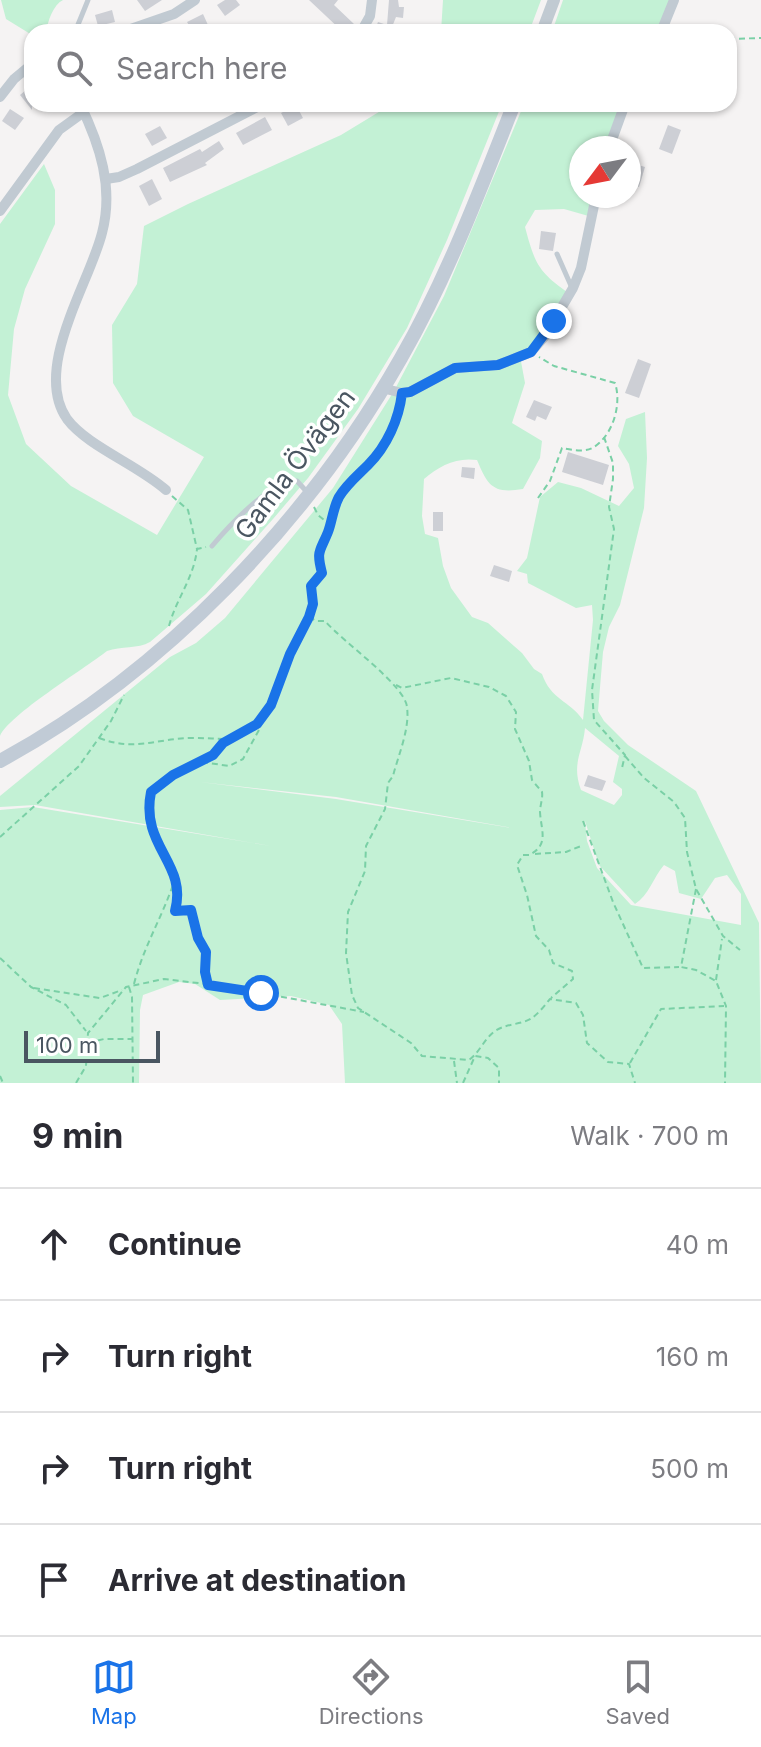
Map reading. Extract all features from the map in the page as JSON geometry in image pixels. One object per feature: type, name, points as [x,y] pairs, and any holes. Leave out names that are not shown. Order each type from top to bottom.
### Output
[{"type":"main road","name":"Gamla Övägen","points":[[0,761],[89,705],[159,651],[220,595],[267,543],[342,450],[400,360],[429,306],[470,215],[511,112]]},
{"type":"street","points":[[145,24],[174,14],[195,0]]},
{"type":"street","points":[[366,24],[372,0]]},
{"type":"street","points":[[545,24],[554,0]]},
{"type":"street","points":[[664,24],[674,0]]},
{"type":"street","points":[[0,97],[4,83],[24,69]]},
{"type":"street","points":[[0,211],[59,130],[78,112]]},
{"type":"street","points":[[84,112],[97,143],[106,179],[103,232],[63,335],[58,395],[66,417],[84,435],[151,477],[166,490]]},
{"type":"street","points":[[106,179],[137,169],[247,112]]},
{"type":"street","points":[[613,136],[622,112]]},
{"type":"street","points":[[382,388],[410,392],[455,368],[498,365],[531,352],[545,336],[573,288],[588,241],[594,208]]},
{"type":"lane","points":[[77,24],[88,0]]},
{"type":"lane","points":[[557,254],[573,288]]},
{"type":"lane","points":[[212,546],[253,505],[288,480],[297,481],[308,493]]},
{"type":"path","points":[[737,39],[761,38]]},
{"type":"path","points":[[531,352],[554,366],[615,383],[619,400],[604,437],[592,449],[578,451],[562,448],[550,481],[538,498]]},
{"type":"path","points":[[208,985],[206,952],[198,938],[191,910],[175,911],[179,897],[178,881],[152,830],[148,807],[151,792],[173,775],[213,755],[223,743],[257,724],[271,705],[313,604],[311,586],[322,573],[317,555],[319,546],[329,530],[340,496],[371,462],[391,432],[400,411],[402,393]]},
{"type":"path","points":[[604,437],[613,463],[609,507],[614,529],[592,690],[594,720],[644,778],[674,802],[685,818],[687,852],[696,889],[723,936],[740,950]]},
{"type":"path","points":[[166,490],[188,510],[197,549],[195,566],[173,613],[168,632]]},
{"type":"path","points":[[308,493],[318,515],[329,524]]},
{"type":"path","points":[[197,549],[212,546]]},
{"type":"path","points":[[309,617],[325,621],[402,688],[451,678],[489,687],[506,696],[516,712],[515,729],[529,761],[532,780],[542,792],[543,841],[539,850],[531,854]]},
{"type":"path","points":[[395,684],[407,708],[403,738],[393,776],[388,783],[385,809],[366,846],[365,871],[346,923],[346,953],[352,995],[358,1008],[411,1043],[422,1056],[454,1060],[469,1060],[475,1056],[488,1058],[499,1068],[499,1083]]},
{"type":"path","points":[[0,837],[79,766],[131,687]]},
{"type":"path","points":[[199,762],[229,766],[243,759],[259,730],[257,724]]},
{"type":"path","points":[[98,738],[130,746],[192,738],[233,739]]},
{"type":"path","points":[[622,768],[625,755]]},
{"type":"path","points":[[583,821],[613,902],[643,968],[681,967],[696,970],[716,981]]},
{"type":"path","points":[[463,1083],[482,1042],[511,1023],[530,1020],[573,979],[572,971],[553,963],[549,950],[536,936],[517,865],[523,855],[566,852],[581,846]]},
{"type":"path","points":[[134,985],[141,956],[166,906],[175,877]]},
{"type":"path","points":[[681,967],[696,889]]},
{"type":"path","points":[[723,936],[716,981],[726,1006],[725,1083]]},
{"type":"path","points":[[0,958],[31,987],[66,1005],[88,1033]]},
{"type":"path","points":[[31,987],[100,998],[129,986],[164,979],[367,1013]]},
{"type":"path","points":[[129,986],[132,997],[133,1083]]},
{"type":"path","points":[[76,1083],[86,1066],[88,1033],[123,990]]},
{"type":"path","points":[[550,999],[576,1003],[583,1015],[587,1043],[608,1062],[629,1064]]},
{"type":"path","points":[[635,1083],[629,1064],[661,1009],[726,1006]]},
{"type":"path","points":[[87,1044],[104,1039],[132,1039]]},
{"type":"path","points":[[454,1060],[457,1083]]},
{"type":"path","points":[[0,1076],[3,1083]]},
{"type":"green space","points":[[1,0],[63,0],[54,9],[48,24],[24,24],[24,30],[6,19]]},
{"type":"green space","points":[[443,0],[541,0],[532,24],[442,24]]},
{"type":"green space","points":[[563,0],[674,0],[664,24],[555,24]]},
{"type":"green space","points":[[379,112],[499,112],[447,240],[407,328],[358,409],[308,478],[206,594],[150,642],[107,651],[17,716],[0,736],[0,224],[44,164],[55,190],[55,224],[25,289],[14,329],[8,395],[26,444],[71,486],[157,535],[204,457],[133,416],[113,383],[112,325],[137,284],[144,226],[341,135]]},
{"type":"green space","points":[[521,112],[621,112],[613,136],[569,136],[569,208],[594,208],[592,217],[564,209],[535,210],[525,227],[539,266],[570,294],[545,336],[520,356],[525,383],[512,423],[542,441],[540,458],[523,489],[513,490],[498,489],[488,482],[477,460],[455,461],[442,466],[424,479],[422,516],[425,534],[438,538],[451,588],[472,617],[488,623],[522,653],[542,674],[555,695],[583,720],[592,605],[576,608],[528,583],[527,574],[517,571],[527,558],[540,497],[558,482],[581,488],[619,506],[634,488],[629,464],[618,446],[626,419],[645,412],[647,458],[644,508],[620,605],[609,627],[603,652],[598,711],[628,745],[696,791],[759,923],[761,1083],[345,1083],[342,1024],[329,1005],[291,996],[220,1000],[195,984],[179,982],[143,995],[139,1083],[0,1083],[0,810],[33,807],[271,846],[35,805],[0,807],[0,796],[170,657],[196,643],[225,618],[333,488],[394,391],[444,296]],"holes":[[[585,728],[619,756],[613,782],[622,789],[622,795],[614,805],[581,790],[577,765]],[[200,782],[336,797],[518,829],[336,799]],[[585,821],[599,865],[635,904],[644,896],[664,865],[675,871],[679,893],[701,899],[715,878],[727,875],[741,894],[741,925],[631,905],[597,868],[587,841]]]},
{"type":"building","points":[[137,0],[162,0],[145,11]]},
{"type":"building","points":[[225,0],[236,0],[240,5],[225,16],[217,5]]},
{"type":"building","points":[[309,0],[338,0],[334,5],[354,24],[334,24]]},
{"type":"building","points":[[389,0],[398,0],[399,7],[404,7],[403,18],[396,17],[393,24],[387,24]]},
{"type":"building","points":[[112,10],[115,22],[97,24],[95,15]]},
{"type":"building","points":[[203,14],[208,24],[188,24]]},
{"type":"building","points":[[10,109],[24,118],[15,130],[2,121]]},
{"type":"building","points":[[300,112],[303,118],[288,126],[281,113]]},
{"type":"building","points":[[265,117],[272,130],[243,145],[236,133]]},
{"type":"building","points":[[668,125],[681,130],[672,154],[659,149]]},
{"type":"building","points":[[160,126],[167,138],[152,146],[145,134]]},
{"type":"building","points":[[219,141],[224,149],[205,163],[207,165],[170,182],[163,168],[200,149],[202,152]]},
{"type":"building","points":[[152,179],[162,199],[149,206],[139,186]]},
{"type":"building","points":[[541,231],[556,233],[553,251],[539,249]]},
{"type":"building","points":[[638,359],[651,364],[639,398],[625,393]]},
{"type":"building","points":[[534,400],[552,407],[546,420],[537,416],[535,421],[526,417]]},
{"type":"building","points":[[568,452],[609,465],[603,485],[562,472]]},
{"type":"building","points":[[462,467],[475,468],[474,479],[461,477]]},
{"type":"building","points":[[433,512],[443,512],[443,531],[433,531]]},
{"type":"building","points":[[494,565],[512,571],[509,582],[490,576]]},
{"type":"building","points":[[588,775],[606,781],[602,791],[584,786]]},
{"type":"route","points":[[261,993],[208,985],[206,952],[198,938],[191,910],[175,911],[179,897],[178,881],[158,848],[152,830],[148,816],[151,792],[173,775],[213,755],[223,743],[248,731],[271,705],[313,604],[311,586],[322,573],[317,555],[319,546],[329,530],[340,496],[371,462],[391,432],[400,411],[402,393],[410,392],[455,368],[498,365],[531,352],[554,321]]}]
